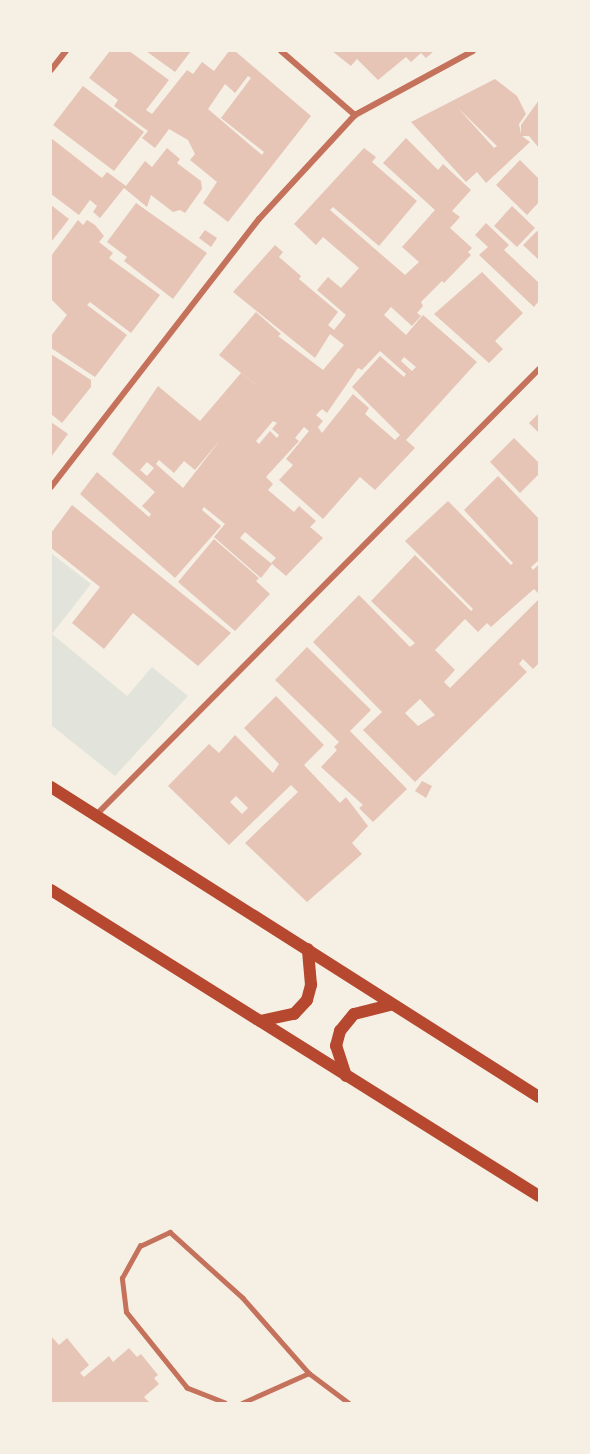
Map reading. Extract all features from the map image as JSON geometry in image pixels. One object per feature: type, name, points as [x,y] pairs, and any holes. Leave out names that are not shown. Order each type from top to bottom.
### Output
[{"type":"main road","points":[[51,787],[308,949],[390,1005],[539,1096]]},
{"type":"main road","points":[[51,890],[539,1196]]},
{"type":"main road","points":[[260,1021],[294,1014],[306,1000],[311,985],[308,949]]},
{"type":"main road","points":[[346,1077],[336,1046],[340,1031],[354,1014],[390,1005]]},
{"type":"street","points":[[51,70],[66,51]]},
{"type":"street","points":[[281,51],[355,115]]},
{"type":"street","points":[[51,487],[259,219],[355,115],[473,51]]},
{"type":"street","points":[[96,815],[539,369]]},
{"type":"lane","points":[[225,1403],[187,1388],[126,1312],[122,1278],[140,1246],[170,1232],[243,1298],[309,1373],[349,1403]]},
{"type":"lane","points":[[242,1403],[309,1373]]},
{"type":"shaded area","points":[[51,553],[91,584],[52,634],[127,696],[152,667],[188,696],[115,776],[51,725]]},
{"type":"building","points":[[110,51],[129,51],[169,80],[146,110],[152,114],[187,70],[193,74],[202,62],[214,71],[229,51],[235,51],[311,116],[228,222],[203,203],[217,182],[190,160],[195,154],[188,140],[169,129],[155,148],[142,138],[148,131],[114,106],[118,100],[89,78]],"holes":[[[248,76],[251,78],[221,118],[264,152],[262,155],[208,109],[225,84],[235,93]]]},
{"type":"building","points":[[146,51],[191,51],[175,72]]},
{"type":"building","points":[[332,51],[434,51],[426,58],[421,53],[411,62],[406,57],[378,80],[357,59],[351,66]]},
{"type":"building","points":[[495,79],[517,96],[526,114],[519,124],[521,134],[521,125],[539,100],[539,148],[529,136],[522,136],[530,142],[486,183],[477,172],[466,182],[411,122]],"holes":[[[458,108],[497,146],[494,148]]]},
{"type":"building","points":[[83,86],[144,132],[114,171],[53,125]]},
{"type":"building","points":[[51,138],[102,178],[107,172],[126,186],[145,161],[152,167],[167,148],[180,159],[177,163],[201,181],[202,189],[185,213],[180,210],[173,212],[151,195],[147,207],[124,188],[100,218],[93,212],[97,206],[90,200],[79,215],[51,194]]},
{"type":"building","points":[[406,138],[438,170],[443,164],[471,190],[452,211],[460,217],[450,228],[472,248],[468,252],[471,255],[444,283],[442,281],[421,302],[423,306],[417,313],[421,316],[412,326],[391,307],[384,315],[406,335],[423,315],[477,362],[406,440],[415,448],[375,490],[360,477],[323,519],[279,480],[293,465],[286,459],[309,431],[304,427],[295,438],[299,441],[266,477],[273,484],[268,490],[294,512],[299,506],[316,521],[310,527],[323,538],[286,576],[271,563],[276,558],[245,532],[240,538],[272,564],[261,578],[214,537],[225,524],[204,507],[202,510],[221,526],[175,578],[80,494],[97,472],[149,517],[151,514],[142,506],[155,492],[112,454],[158,386],[200,421],[241,373],[288,411],[219,355],[256,312],[281,334],[278,336],[323,370],[344,345],[330,334],[315,358],[233,292],[275,245],[283,252],[279,257],[301,276],[299,279],[338,312],[328,325],[334,330],[346,315],[317,290],[328,277],[341,288],[359,268],[323,237],[316,245],[294,224],[364,148],[376,157],[372,162],[417,201],[379,246],[333,207],[330,210],[405,275],[419,262],[402,247],[435,210],[383,163]],"holes":[[[380,351],[406,374],[404,377],[380,356],[352,387],[400,435],[395,440],[365,414],[369,408],[353,394],[322,433],[318,427],[323,421],[316,415],[322,409],[327,413],[358,368],[362,370]],[[404,357],[416,367],[412,371],[401,361]],[[273,421],[277,423],[272,429],[279,435],[277,438],[270,431],[259,444],[256,441]],[[221,439],[183,488],[156,464],[159,460],[174,473],[184,461],[195,470]],[[147,462],[154,468],[147,476],[140,470]]]},
{"type":"building","points":[[520,160],[539,179],[539,202],[527,215],[496,185]]},
{"type":"building","points":[[136,203],[207,253],[173,299],[124,261],[127,257],[107,242]]},
{"type":"building","points":[[51,205],[69,219],[51,242]]},
{"type":"building","points":[[512,206],[535,228],[517,247],[494,226]]},
{"type":"building","points":[[78,220],[83,225],[87,220],[95,225],[104,236],[99,242],[113,253],[109,258],[160,295],[131,333],[90,302],[87,305],[127,335],[95,377],[51,348],[51,336],[67,315],[51,299],[51,256]]},
{"type":"building","points":[[486,223],[509,245],[504,250],[539,283],[539,301],[534,307],[479,255],[488,247],[475,235]]},
{"type":"building","points":[[205,230],[217,238],[211,247],[199,238]]},
{"type":"building","points":[[537,231],[539,232],[539,260],[523,245]]},
{"type":"building","points":[[482,272],[523,313],[495,341],[503,349],[489,363],[434,314]]},
{"type":"building","points":[[51,354],[91,380],[91,387],[62,423],[51,414]]},
{"type":"building","points":[[539,413],[539,433],[529,423]]},
{"type":"building","points":[[51,422],[68,434],[51,457]]},
{"type":"building","points":[[514,438],[539,463],[539,474],[520,493],[490,462]]},
{"type":"building","points":[[498,476],[539,519],[539,560],[531,567],[533,570],[539,564],[539,594],[534,589],[491,627],[487,623],[478,632],[465,619],[435,650],[455,670],[444,682],[450,688],[539,599],[539,663],[533,669],[523,659],[519,664],[527,672],[415,782],[363,730],[382,712],[313,642],[359,595],[410,647],[415,643],[371,601],[415,555],[471,611],[473,609],[405,541],[448,501],[511,565],[513,563],[464,510]],"holes":[[[420,699],[435,715],[418,726],[405,713]]]},
{"type":"building","points":[[72,505],[231,633],[198,666],[133,613],[104,649],[72,623],[100,587],[51,548],[51,533]]},
{"type":"building","points":[[214,539],[259,578],[256,581],[270,594],[235,631],[178,582]]},
{"type":"building","points":[[307,647],[371,710],[350,731],[407,789],[373,822],[359,808],[363,805],[321,767],[337,750],[334,747],[339,742],[275,680]]},
{"type":"building","points":[[276,696],[324,745],[304,765],[340,803],[346,797],[368,826],[352,843],[362,854],[307,902],[245,843],[298,792],[291,785],[229,845],[168,786],[209,744],[219,753],[235,735],[273,773],[279,764],[244,728]],"holes":[[[236,796],[248,808],[242,814],[230,802]]]},
{"type":"building","points":[[422,781],[432,786],[426,798],[415,791]]},
{"type":"building","points":[[51,1336],[59,1345],[67,1338],[89,1365],[80,1373],[84,1377],[109,1356],[113,1362],[129,1348],[137,1357],[141,1354],[158,1375],[154,1378],[159,1384],[144,1397],[150,1403],[51,1403]]}]
